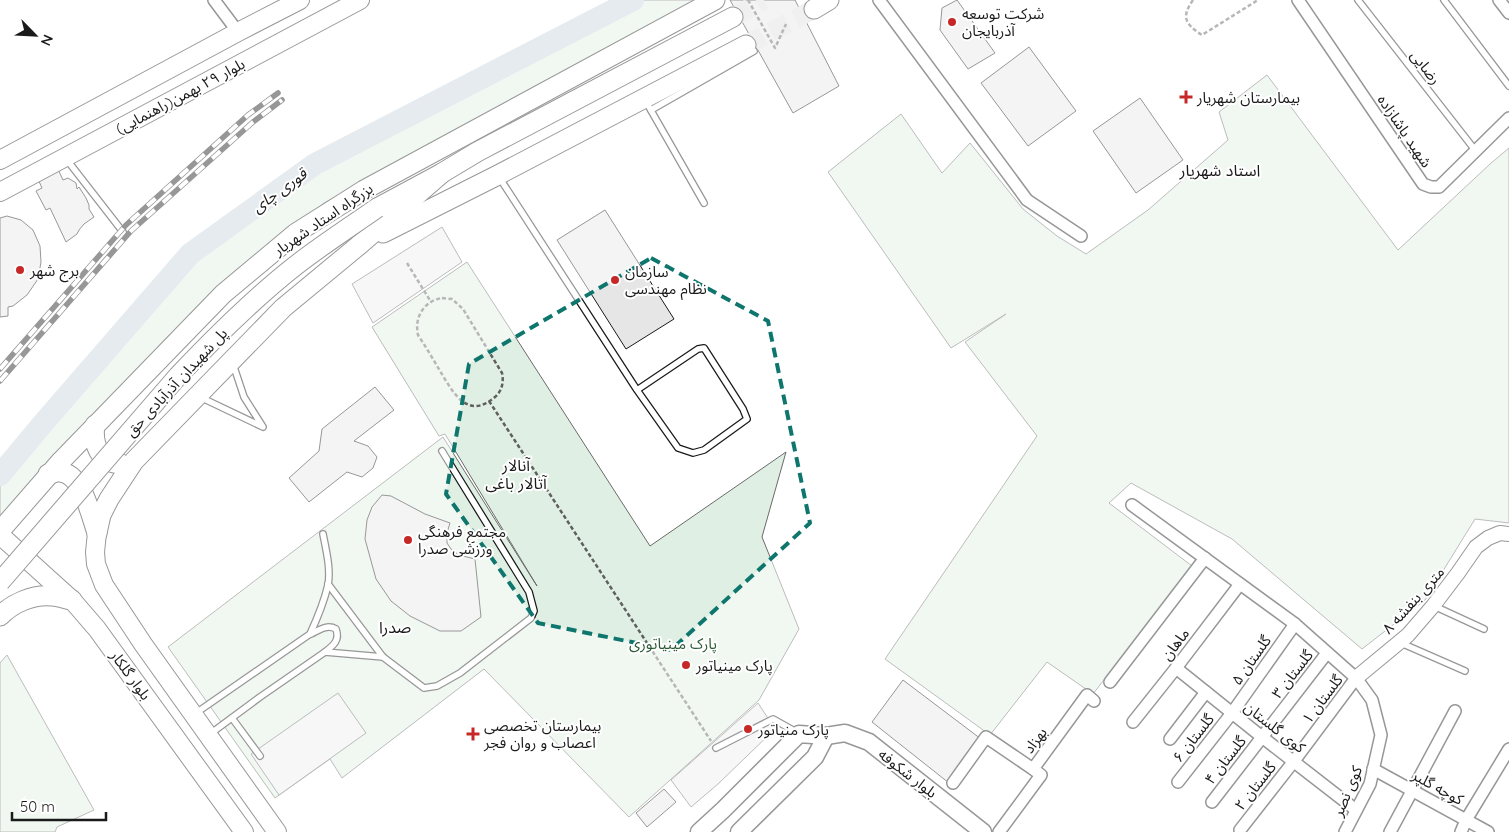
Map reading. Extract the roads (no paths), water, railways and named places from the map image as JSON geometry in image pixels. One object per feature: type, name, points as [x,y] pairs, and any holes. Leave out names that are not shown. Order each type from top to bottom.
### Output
[{"type":"highway","name":"بزرگراه استاد شهریار","points":[[0,531],[48,474],[223,294],[296,234],[364,190],[715,0]]},
{"type":"highway","name":"بزرگراه استاد شهریار","points":[[377,208],[477,152],[733,17]]},
{"type":"highway","points":[[358,246],[498,175],[648,104],[750,48]]},
{"type":"highway","points":[[97,533],[101,515],[109,499],[134,461],[283,308],[442,173]]},
{"type":"highway","name":"پل شهیدان آذرآبادی حق","points":[[0,582],[178,376],[207,346],[243,311],[289,271],[377,208]]},
{"type":"highway","points":[[95,425],[95,445],[101,454],[109,461],[118,464],[134,461]]},
{"type":"highway","points":[[48,474],[60,472],[69,475],[77,482],[97,533]]},
{"type":"highway","points":[[0,589],[4,602],[1,615]]},
{"type":"highway","points":[[1,615],[18,603],[38,596],[51,596],[72,600]]},
{"type":"main road","name":"بلوار ٢٩ بهمن(راهنمایی)","points":[[0,160],[300,0]]},
{"type":"main road","name":"بلوار ٢٩ بهمن(راهنمایی)","points":[[0,192],[360,0]]},
{"type":"main road","points":[[131,90],[145,115]]},
{"type":"main road","name":"بلوار گلکار","points":[[97,533],[96,564],[104,585],[143,644],[277,832]]},
{"type":"main road","name":"بلوار گلکار","points":[[0,535],[72,600],[97,629],[244,832]]},
{"type":"main road","name":"بلوار شکوفه","points":[[800,734],[826,736],[845,733],[869,742],[983,832]]},
{"type":"main road","points":[[698,832],[800,734]]},
{"type":"main road","points":[[739,832],[815,757],[826,736]]},
{"type":"street","points":[[214,0],[238,32]]},
{"type":"street","points":[[879,0],[1028,200],[1081,236]]},
{"type":"street","points":[[1498,0],[1509,14]]},
{"type":"street","name":"شهید پاشازاده","points":[[1299,1],[1423,184],[1439,187],[1509,118]]},
{"type":"street","name":"کوی نصر","points":[[1132,505],[1295,624],[1356,678],[1372,700],[1381,734],[1370,784],[1345,832]]},
{"type":"street","name":"۸ متری بنفشه","points":[[1356,678],[1408,635],[1433,606],[1476,546],[1488,538],[1500,534],[1509,534]]},
{"type":"street","points":[[1110,682],[1205,558]]},
{"type":"street","name":"ماهان","points":[[1133,722],[1240,584]]},
{"type":"street","name":"گلستان ۵","points":[[1232,713],[1295,624]]},
{"type":"street","name":"گلستان ۳","points":[[1262,737],[1327,653]]},
{"type":"street","name":"کوی گلستان","points":[[1176,668],[1356,810]]},
{"type":"street","name":"گلستان ۱","points":[[1294,761],[1356,678]]},
{"type":"street","points":[[1170,740],[1206,692]]},
{"type":"street","name":"بهزاد","points":[[1000,832],[1041,775],[1033,769],[1087,696],[1094,701]]},
{"type":"street","points":[[1390,832],[1455,711]]},
{"type":"street","name":"گلستان ۶","points":[[1178,782],[1232,713]]},
{"type":"street","points":[[953,783],[986,737],[1033,769]]},
{"type":"street","name":"گلستان ۴","points":[[1212,802],[1262,737]]},
{"type":"street","points":[[1461,832],[1466,820],[1509,749]]},
{"type":"street","name":"گلستان ۲","points":[[1240,830],[1294,761]]},
{"type":"street","name":"کوچه گلپر","points":[[1373,769],[1488,832]]},
{"type":"lane","name":"رضایی","points":[[1358,0],[1475,150]]},
{"type":"lane","points":[[1444,0],[1509,86]]},
{"type":"lane","points":[[648,104],[704,203]]},
{"type":"lane","points":[[0,375],[124,232],[65,157]]},
{"type":"lane","points":[[498,175],[637,390],[678,448],[692,453],[704,450],[747,419],[704,348],[698,349],[637,390]]},
{"type":"lane","points":[[198,396],[263,427],[244,397],[232,360]]},
{"type":"lane","points":[[328,584],[383,657],[424,688],[437,686],[460,673],[531,618],[534,611],[529,592],[442,451]]},
{"type":"lane","points":[[310,634],[317,620],[328,584],[328,559],[323,534]]},
{"type":"lane","points":[[1433,606],[1484,629]]},
{"type":"lane","points":[[194,714],[310,634],[332,626],[336,629],[338,638],[335,644],[326,652],[209,736]]},
{"type":"lane","points":[[1399,642],[1465,671]]},
{"type":"lane","points":[[326,652],[383,657]]},
{"type":"lane","points":[[232,718],[260,756]]},
{"type":"lane","points":[[716,748],[773,719],[800,734]]},
{"type":"waterway","name":"قوری چای","points":[[0,475],[190,254],[315,164],[633,0]]},
{"type":"tunnel","points":[[733,17],[764,0]]},
{"type":"tunnel","points":[[746,45],[814,9]]},
{"type":"railway","points":[[0,369],[126,225],[248,115],[278,93]]},
{"type":"railway","points":[[0,381],[131,231],[253,122],[282,100]]},
{"type":"place","name":"شرکت توسعه آذربایجان","points":[[952,22]]},
{"type":"place","name":"بیمارستان شهریار","points":[[1186,97]]},
{"type":"place","name":"برج شهر","points":[[20,270]]},
{"type":"place","name":"سازمان نظام مهندسی","points":[[615,280]]},
{"type":"place","name":"مجتمع فرهنگی ورزشی صدرا","points":[[408,540]]},
{"type":"place","name":"پارک مینیاتور","points":[[686,665]]},
{"type":"place","name":"پارک منیاتور","points":[[748,729]]},
{"type":"place","name":"بیمارستان تخصصی اعصاب و روان فجر","points":[[473,734]]},
{"type":"district","name":"استاد شهریار","points":[[1220,170]]},
{"type":"district","name":"آنالار آتالار باغی","points":[[516,474]]},
{"type":"district","name":"صدرا","points":[[395,627]]},
{"type":"park label","name":"پارک مینیاتوری","points":[[673,643]]}]
